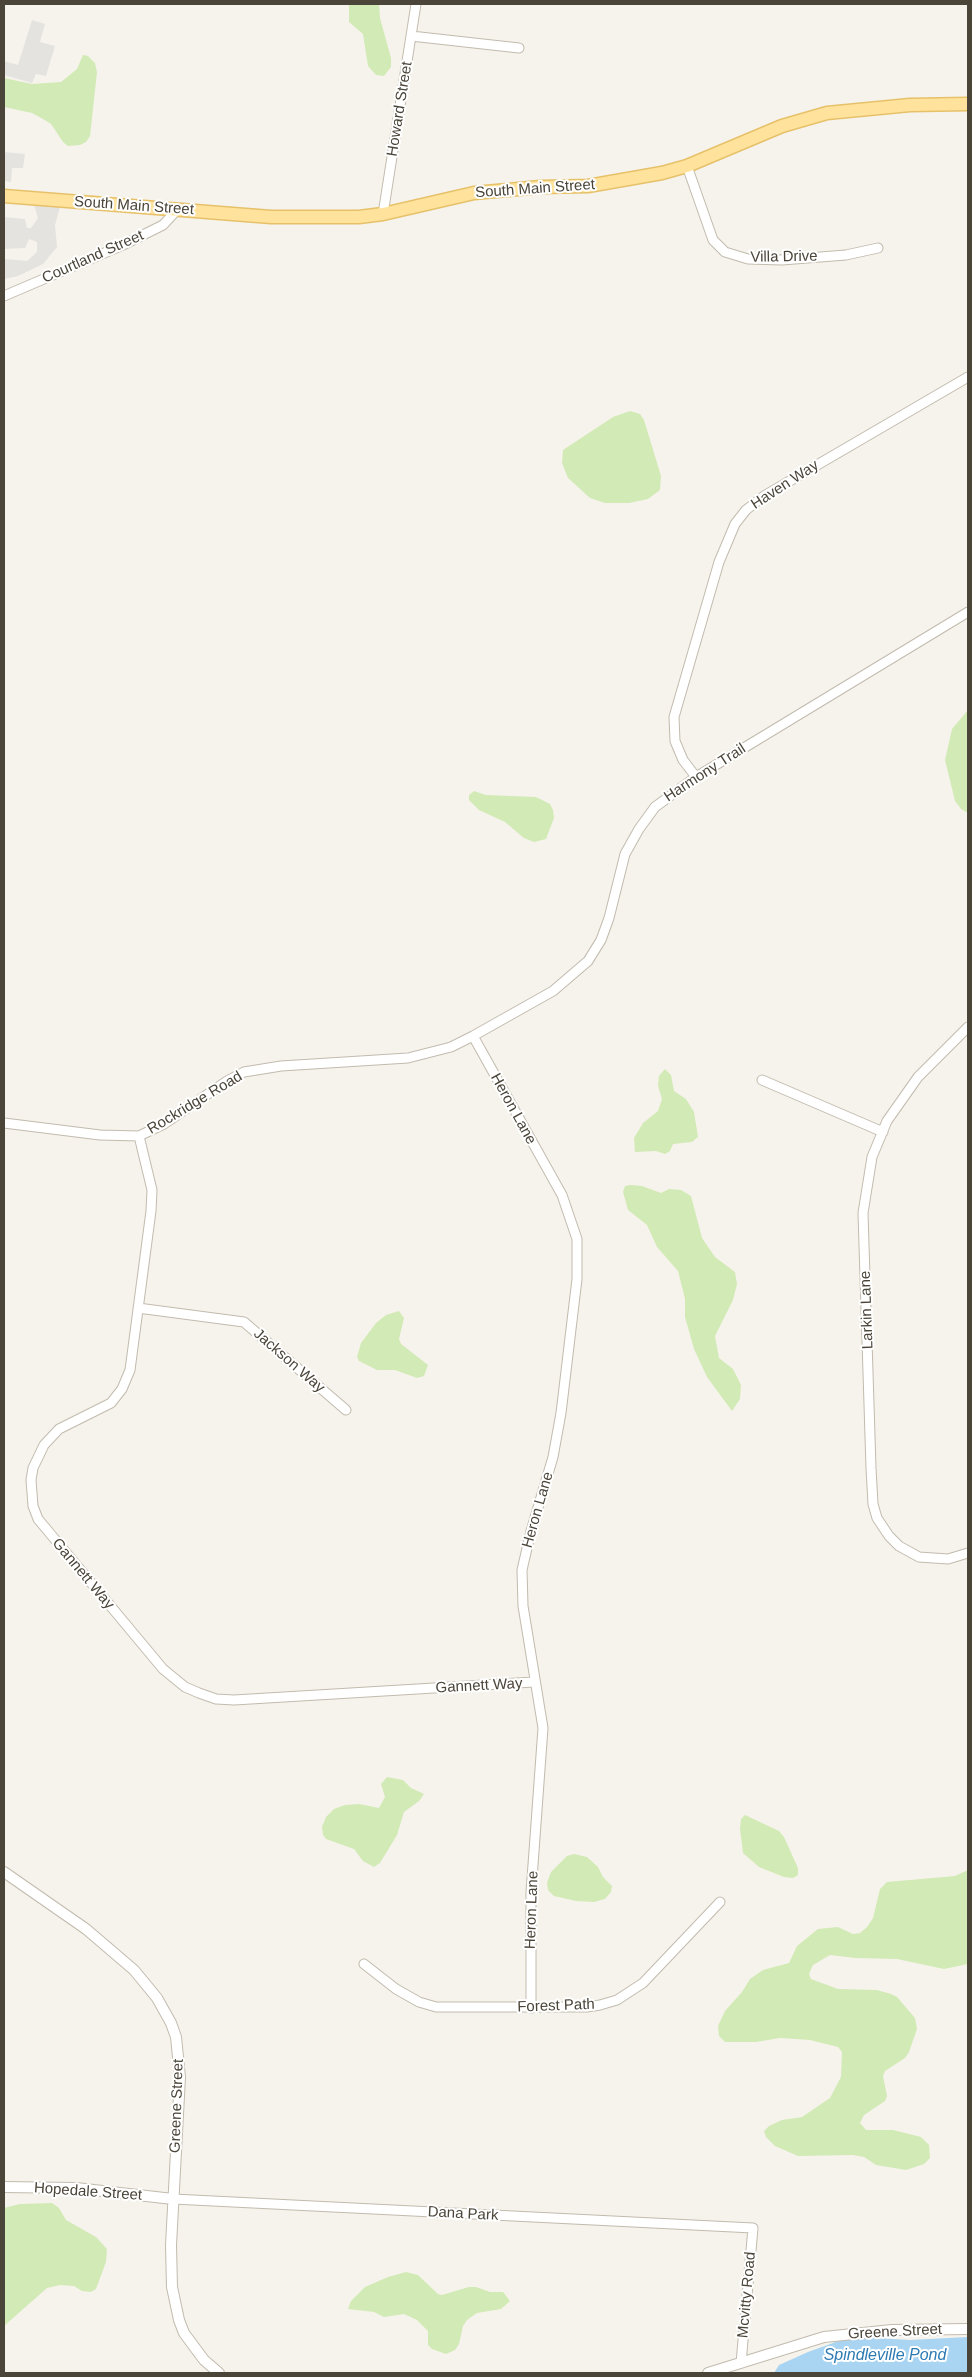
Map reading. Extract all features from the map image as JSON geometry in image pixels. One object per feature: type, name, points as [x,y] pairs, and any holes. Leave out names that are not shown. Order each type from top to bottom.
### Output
[{"type":"main road","name":"South Main Street","points":[[4,196],[177,210],[323,218],[382,214],[474,193],[541,187],[588,186],[662,173],[687,166],[782,126],[827,113],[910,105],[968,104]]},
{"type":"street","name":"Howard Street","points":[[382,214],[416,4]]},
{"type":"street","points":[[411,36],[519,48]]},
{"type":"street","name":"Villa Drive","points":[[687,166],[713,240],[725,252],[748,259],[782,260],[846,255],[878,248]]},
{"type":"street","name":"Courtland Street","points":[[4,296],[130,242],[163,224],[177,210]]},
{"type":"street","name":"Haven Way","points":[[696,777],[683,760],[675,741],[674,717],[719,562],[735,524],[746,510],[764,496],[968,377]]},
{"type":"street","name":"Harmony Trail","points":[[473,1036],[553,991],[588,961],[601,940],[609,918],[626,854],[638,828],[655,807],[696,777],[968,612]]},
{"type":"street","name":"Larkin Lane","points":[[968,1027],[918,1077],[902,1098],[883,1132],[872,1158],[863,1213],[873,1504],[877,1518],[886,1532],[909,1553],[919,1557],[940,1559],[960,1557],[968,1553]]},
{"type":"street","name":"Rockridge Road","points":[[4,1123],[100,1135],[139,1136],[164,1124],[227,1081],[244,1072],[281,1066],[408,1058],[451,1047],[473,1036]]},
{"type":"street","name":"Heron Lane","points":[[473,1036],[562,1195],[577,1239],[577,1279],[561,1413],[553,1456],[529,1538],[522,1570],[523,1606],[534,1682],[541,1706],[543,1728],[531,1892],[531,2008]]},
{"type":"street","points":[[762,1080],[883,1132]]},
{"type":"street","name":"Gannett Way","points":[[139,1136],[152,1197],[130,1370],[117,1397],[104,1407],[59,1429],[50,1437],[38,1455],[33,1468],[30,1493],[38,1519],[47,1532],[169,1674],[185,1687],[216,1699],[234,1700],[534,1682]]},
{"type":"street","name":"Jackson Way","points":[[138,1308],[244,1322],[346,1410]]},
{"type":"street","name":"Greene Street","points":[[4,1872],[86,1930],[134,1970],[157,1998],[171,2023],[176,2037],[180,2077],[171,2268],[174,2304],[179,2320],[193,2346],[219,2373]]},
{"type":"street","name":"Forest Path","points":[[364,1964],[396,1989],[428,2005],[446,2008],[587,2008],[618,2000],[630,1994],[663,1965],[720,1902]]},
{"type":"street","name":"Hopedale Street","points":[[4,2187],[76,2188],[173,2199]]},
{"type":"street","name":"Dana Park","points":[[173,2199],[753,2228]]},
{"type":"street","name":"Mcvitty Road","points":[[741,2363],[753,2228]]},
{"type":"street","name":"Greene Street","points":[[708,2373],[824,2337],[892,2330],[968,2329]]},
{"type":"green space","points":[[349,4],[379,4],[380,18],[391,58],[391,67],[384,76],[376,75],[368,66],[363,34],[349,22]]},
{"type":"green space","points":[[83,55],[88,56],[95,63],[97,72],[90,136],[86,142],[80,145],[68,146],[63,142],[51,124],[43,119],[32,113],[4,107],[4,78],[32,84],[61,82],[77,69]]},
{"type":"green space","points":[[630,411],[640,414],[644,420],[661,476],[660,490],[648,499],[629,503],[605,503],[590,498],[568,478],[562,463],[563,450],[613,417]]},
{"type":"green space","points":[[968,710],[968,813],[961,809],[955,801],[945,760],[952,729]]},
{"type":"green space","points":[[474,791],[486,795],[536,797],[550,804],[554,818],[546,839],[534,842],[524,838],[505,822],[479,810],[469,800],[469,795]]},
{"type":"green space","points":[[665,1069],[671,1075],[674,1091],[686,1099],[694,1112],[698,1137],[692,1142],[673,1144],[670,1151],[665,1154],[656,1151],[635,1152],[634,1138],[643,1123],[658,1111],[662,1099],[658,1086],[659,1076]]},
{"type":"green space","points":[[625,1186],[642,1186],[661,1193],[669,1189],[681,1190],[691,1196],[702,1238],[715,1257],[735,1272],[737,1284],[733,1300],[715,1336],[719,1358],[733,1369],[741,1385],[740,1399],[732,1411],[707,1377],[694,1349],[685,1317],[685,1299],[678,1271],[657,1247],[647,1225],[628,1210],[623,1192]]},
{"type":"green space","points":[[399,1311],[404,1318],[399,1339],[401,1344],[428,1365],[424,1376],[417,1378],[395,1370],[377,1370],[359,1361],[357,1357],[361,1343],[376,1323],[386,1315]]},
{"type":"green space","points":[[387,1777],[403,1780],[411,1788],[424,1794],[419,1801],[404,1812],[397,1835],[380,1863],[374,1867],[363,1861],[354,1849],[326,1839],[323,1835],[322,1827],[326,1817],[334,1809],[345,1805],[359,1804],[379,1808],[385,1797],[381,1784]]},
{"type":"green space","points":[[745,1815],[779,1831],[784,1837],[798,1868],[798,1875],[793,1878],[784,1877],[759,1867],[743,1853],[740,1829],[741,1819]]},
{"type":"green space","points":[[574,1854],[587,1857],[598,1867],[603,1877],[612,1886],[611,1892],[605,1899],[594,1902],[576,1901],[554,1896],[548,1890],[547,1883],[551,1872],[567,1856]]},
{"type":"green space","points":[[968,1870],[968,1964],[944,1969],[897,1959],[855,1958],[830,1955],[813,1965],[809,1974],[811,1979],[838,1989],[877,1990],[891,1994],[897,1997],[915,2018],[917,2029],[909,2052],[905,2058],[885,2071],[883,2076],[887,2096],[885,2101],[864,2115],[860,2123],[866,2130],[893,2130],[921,2137],[929,2145],[930,2158],[924,2164],[906,2170],[876,2165],[864,2157],[853,2155],[798,2156],[775,2146],[766,2137],[764,2131],[769,2126],[782,2120],[802,2117],[830,2098],[841,2077],[842,2052],[838,2047],[810,2040],[780,2038],[756,2042],[725,2042],[719,2036],[718,2026],[725,2011],[742,1992],[750,1979],[763,1970],[789,1963],[797,1946],[818,1929],[838,1927],[853,1934],[860,1933],[873,1918],[880,1889],[887,1882],[955,1876]]},
{"type":"green space","points":[[52,2203],[59,2208],[66,2220],[96,2237],[107,2249],[106,2262],[96,2289],[91,2292],[82,2291],[74,2286],[60,2285],[47,2288],[4,2326],[4,2208],[20,2204]]},
{"type":"green space","points":[[406,2272],[418,2275],[438,2294],[442,2295],[469,2287],[476,2287],[490,2292],[503,2292],[510,2301],[501,2309],[477,2313],[467,2320],[463,2326],[459,2344],[455,2350],[446,2354],[432,2349],[428,2345],[428,2331],[417,2320],[404,2314],[384,2317],[374,2312],[348,2309],[351,2301],[365,2287]]},
{"type":"shaded area","points":[[32,20],[45,24],[40,42],[55,46],[46,76],[36,74],[32,83],[4,75],[4,61],[18,65]]},
{"type":"shaded area","points":[[4,152],[25,154],[23,168],[12,168],[11,182],[4,181]]},
{"type":"shaded area","points":[[34,205],[60,207],[55,225],[57,247],[43,264],[18,276],[4,279],[4,259],[27,261],[37,252],[37,242],[29,239],[25,248],[4,249],[4,217],[25,219],[27,228],[31,228],[38,218]]},
{"type":"water","name":"Spindleville Pond","points":[[858,2337],[910,2340],[968,2337],[968,2373],[774,2373],[779,2365],[808,2352],[844,2339]]}]
